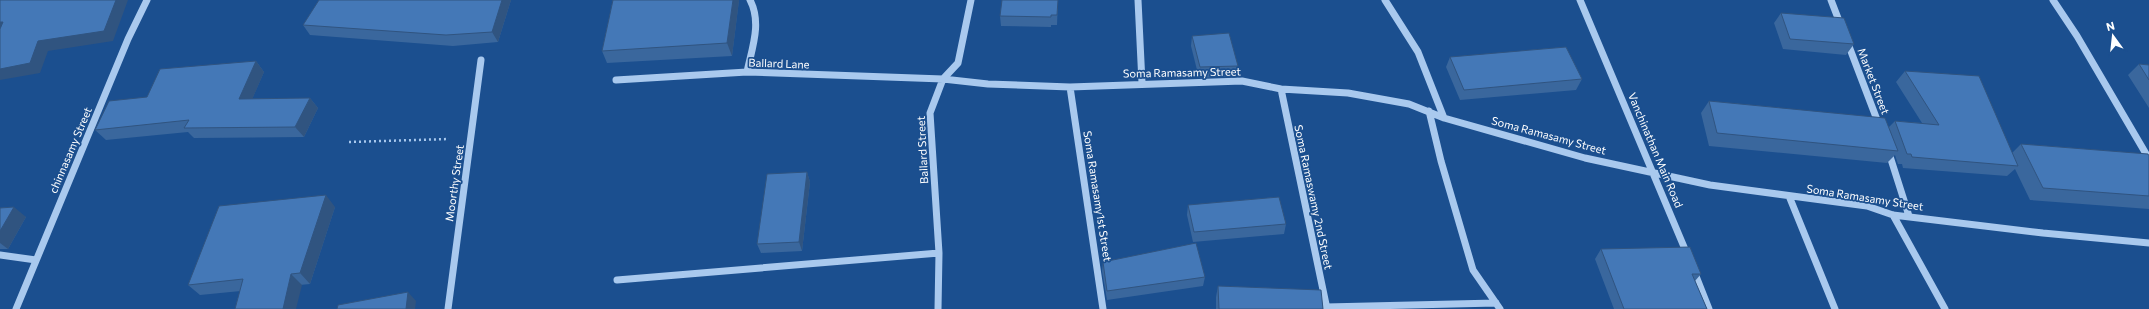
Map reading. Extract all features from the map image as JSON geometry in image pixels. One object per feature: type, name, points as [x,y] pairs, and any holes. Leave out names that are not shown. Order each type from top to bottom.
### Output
[{"type":"street","name":"chinnasamy Street","points":[[16,309],[128,39],[147,0]]},
{"type":"street","points":[[747,72],[756,20],[753,5],[750,0]]},
{"type":"street","name":"Ballard Street","points":[[938,309],[939,253],[930,113],[943,79],[958,63],[971,0]]},
{"type":"street","points":[[1138,0],[1142,83]]},
{"type":"street","points":[[1385,0],[1418,52],[1444,118]]},
{"type":"street","name":"Vanchinathan Main Road","points":[[1580,0],[1654,173],[1709,309]]},
{"type":"street","name":"Market Street","points":[[1831,0],[1883,136],[1909,216]]},
{"type":"street","points":[[2053,0],[2077,36],[2149,159]]},
{"type":"street","name":"Moorthy Street","points":[[448,309],[482,60]]},
{"type":"street","name":"Ballard Lane","points":[[616,80],[747,72],[943,79]]},
{"type":"street","name":"Soma Ramasamy Street","points":[[943,79],[988,84],[1070,87],[1142,83],[1242,81],[1281,89],[1348,93],[1409,104],[1444,118],[1586,158],[1710,185],[1867,206],[1893,215],[2043,233],[2149,243]]},
{"type":"street","name":"Soma Ramasamy1st Street","points":[[1070,87],[1103,309]]},
{"type":"street","name":"Soma Ramaswamy 2nd Street","points":[[1281,89],[1327,308]]},
{"type":"street","points":[[1429,111],[1441,161],[1473,270],[1498,306]]},
{"type":"street","points":[[1789,196],[1835,309]]},
{"type":"street","points":[[1893,215],[1945,309]]},
{"type":"street","points":[[617,280],[939,253]]},
{"type":"street","points":[[0,255],[36,260]]},
{"type":"street","points":[[1327,308],[1498,306]]},
{"type":"path","points":[[349,142],[472,138]]},
{"type":"building","points":[[0,0],[116,0],[104,31],[38,41],[30,63],[0,69],[0,29],[3,22],[0,22]]},
{"type":"building","points":[[319,0],[502,0],[492,32],[446,35],[303,25]]},
{"type":"building","points":[[613,0],[733,0],[727,43],[602,51]]},
{"type":"building","points":[[1002,0],[1058,0],[1057,15],[1051,15],[1051,17],[1000,16]]},
{"type":"building","points":[[1781,13],[1844,18],[1854,44],[1790,39]]},
{"type":"building","points":[[1229,33],[1238,66],[1200,67],[1192,36]]},
{"type":"building","points":[[1566,47],[1582,79],[1464,90],[1450,57]]},
{"type":"building","points":[[256,61],[239,99],[310,98],[295,127],[184,128],[189,120],[95,130],[109,101],[147,97],[160,69]]},
{"type":"building","points":[[2139,64],[2149,65],[2149,80]]},
{"type":"building","points":[[1905,71],[1979,76],[2018,166],[1912,157],[1911,154],[1907,154],[1895,121],[1939,125]]},
{"type":"building","points":[[1709,101],[1885,118],[1898,151],[1717,133]]},
{"type":"building","points":[[2021,144],[2148,154],[2149,196],[2043,188]]},
{"type":"building","points":[[807,172],[799,242],[757,244],[767,174]]},
{"type":"building","points":[[326,195],[300,273],[291,274],[283,309],[235,309],[243,279],[188,285],[219,206]]},
{"type":"building","points":[[1279,197],[1286,224],[1194,232],[1188,205]]},
{"type":"building","points":[[14,207],[0,231],[0,208]]},
{"type":"building","points":[[1196,243],[1205,277],[1107,291],[1103,262]]},
{"type":"building","points":[[1690,247],[1701,274],[1692,274],[1707,309],[1624,309],[1601,249]]},
{"type":"building","points":[[1218,286],[1321,290],[1323,309],[1219,309]]},
{"type":"building","points":[[408,292],[406,309],[337,309],[338,305]]}]
